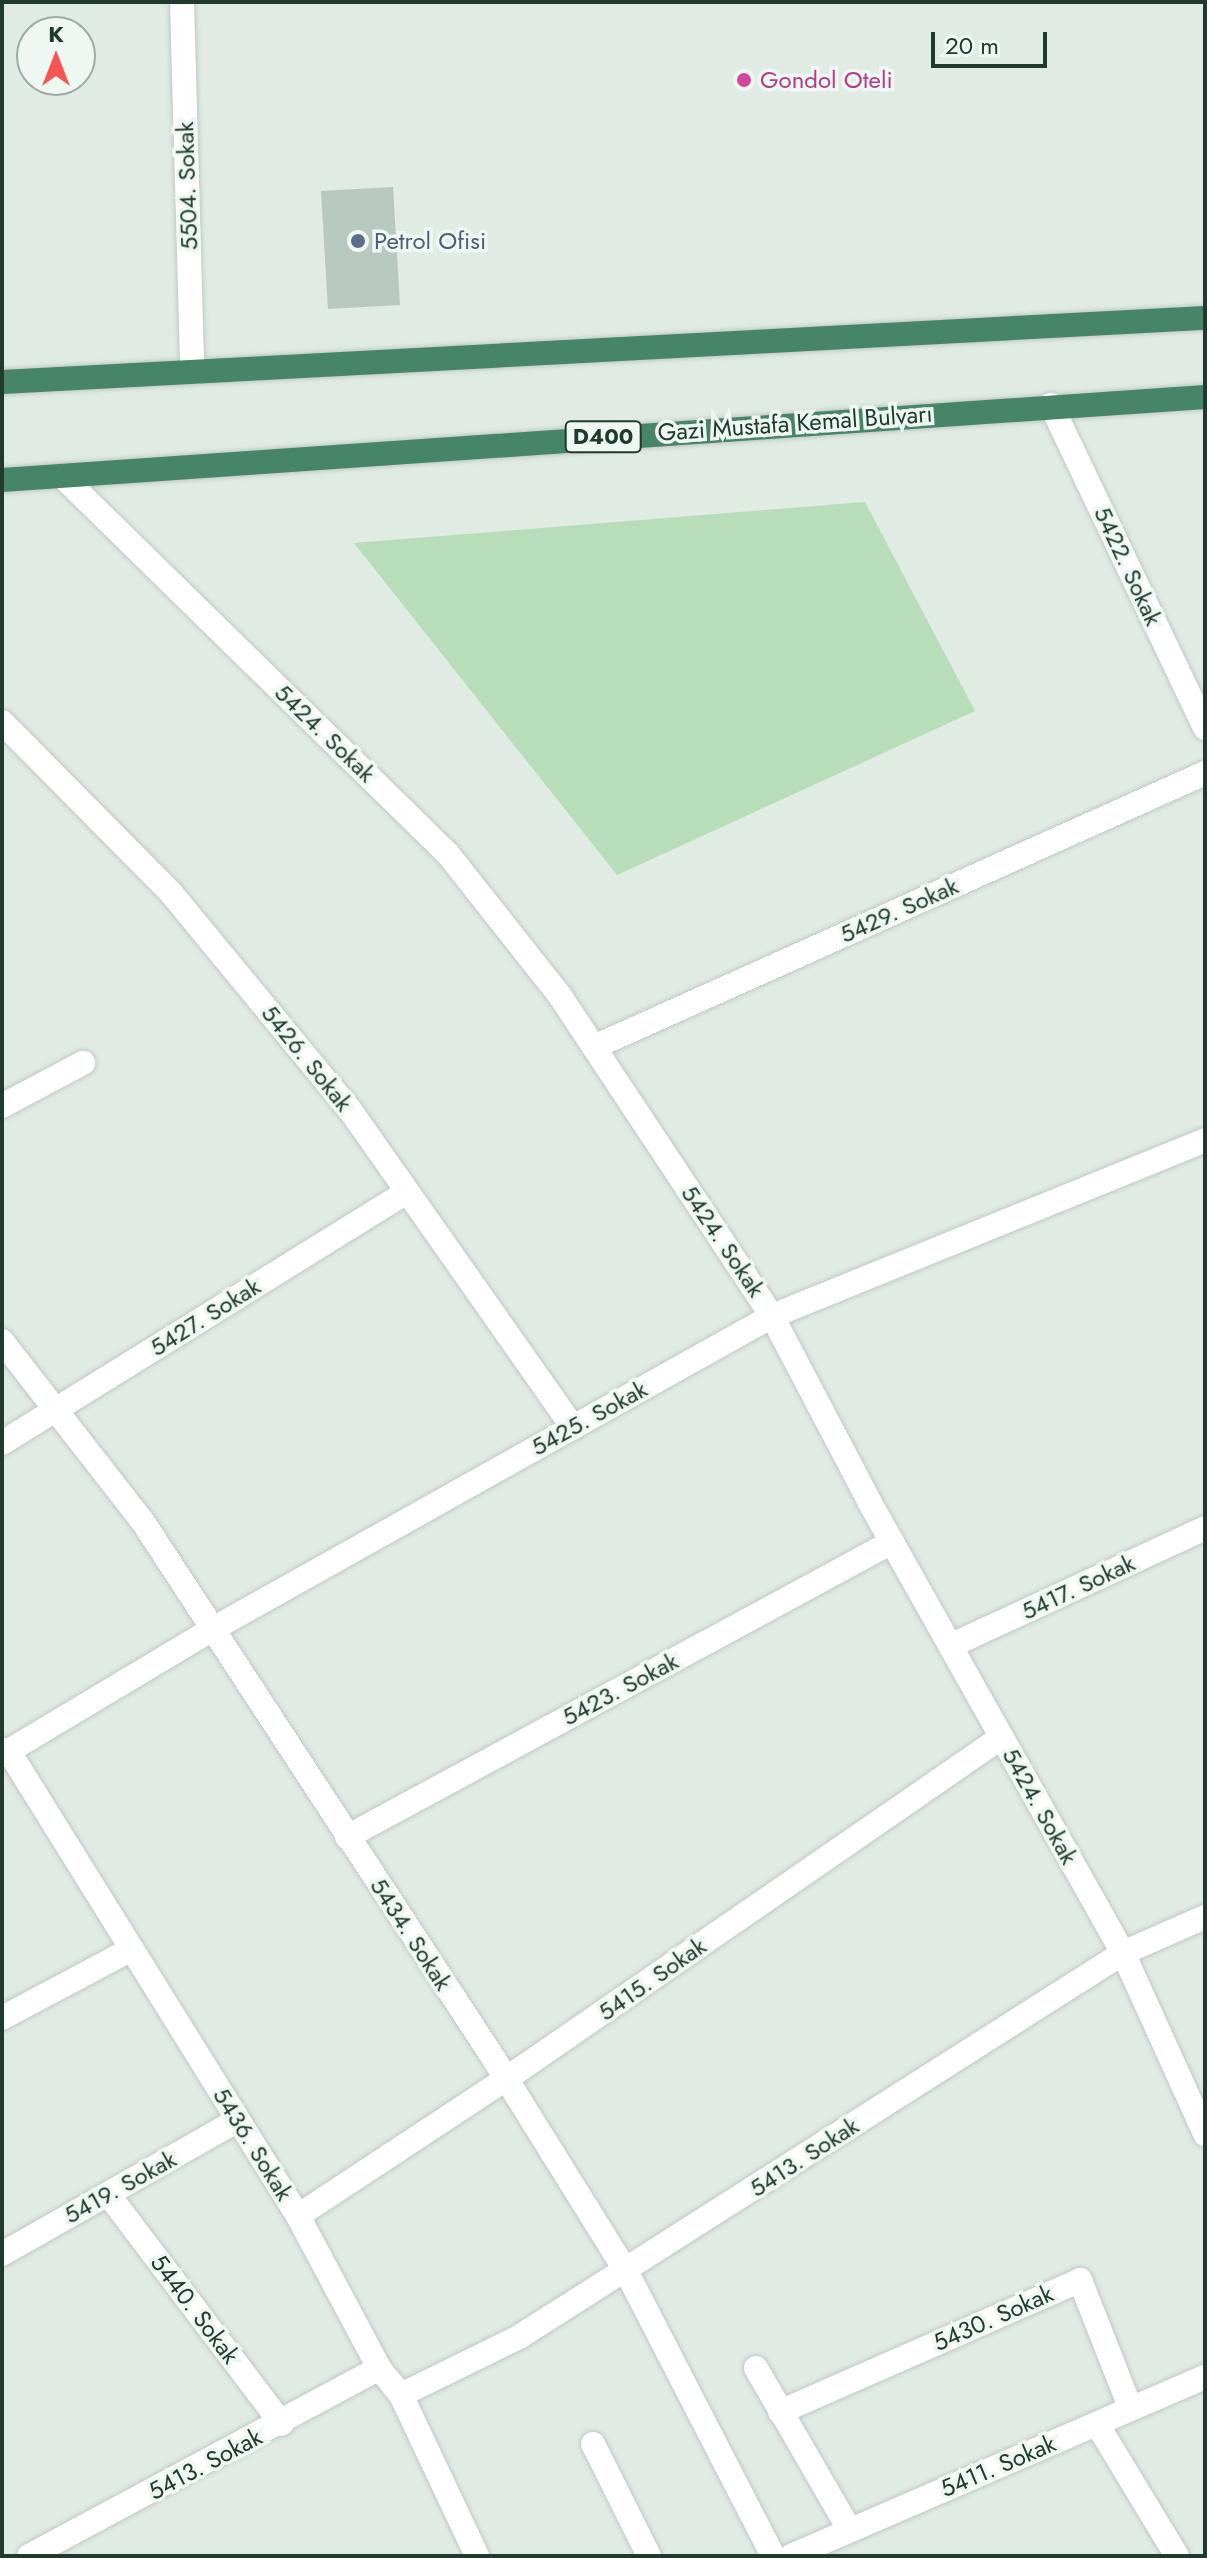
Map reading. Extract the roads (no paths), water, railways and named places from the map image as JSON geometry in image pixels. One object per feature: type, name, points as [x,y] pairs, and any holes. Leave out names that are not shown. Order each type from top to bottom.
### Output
[{"type":"highway","points":[[2,382],[1205,318]]},
{"type":"highway","name":"Gazi Mustafa Kemal Bulvarı","points":[[2,480],[1051,405],[1205,397]]},
{"type":"street","name":"5504. Sokak","points":[[182,2],[192,370]]},
{"type":"street","name":"5422. Sokak","points":[[1051,405],[1205,728]]},
{"type":"street","name":"5424. Sokak","points":[[62,476],[448,854],[594,1047],[772,1316],[892,1542],[1123,1953],[1205,2134]]},
{"type":"street","name":"5426. Sokak","points":[[2,722],[171,893],[350,1110],[573,1427]]},
{"type":"street","name":"5429. Sokak","points":[[594,1047],[1205,773]]},
{"type":"street","points":[[2,1106],[83,1063]]},
{"type":"street","name":"5425. Sokak","points":[[4,1752],[211,1630],[772,1316],[1205,1140]]},
{"type":"street","name":"5427. Sokak","points":[[2,1443],[407,1192]]},
{"type":"street","name":"5434. Sokak","points":[[2,1341],[143,1522],[506,2079],[626,2271],[773,2556]]},
{"type":"street","name":"5417. Sokak","points":[[950,1646],[1205,1528]]},
{"type":"street","name":"5423. Sokak","points":[[347,1837],[892,1542]]},
{"type":"street","name":"5415. Sokak","points":[[298,2216],[506,2079],[1002,1737]]},
{"type":"street","name":"5436. Sokak","points":[[4,1752],[132,1949],[298,2216],[379,2368],[401,2395],[477,2556]]},
{"type":"street","name":"5413. Sokak","points":[[401,2395],[519,2337],[1123,1953],[1205,1917]]},
{"type":"street","points":[[2,2018],[132,1949]]},
{"type":"street","name":"5419. Sokak","points":[[2,2254],[238,2120]]},
{"type":"street","name":"5440. Sokak","points":[[108,2194],[282,2424]]},
{"type":"street","name":"5430. Sokak","points":[[780,2412],[1080,2280],[1130,2407]]},
{"type":"street","name":"5413. Sokak","points":[[29,2556],[282,2424],[379,2368]]},
{"type":"street","points":[[756,2368],[849,2529]]},
{"type":"street","name":"5411. Sokak","points":[[791,2556],[1205,2377]]},
{"type":"street","points":[[1097,2424],[1177,2556]]},
{"type":"street","points":[[593,2444],[649,2556]]},
{"type":"place","name":"Gondol Oteli","points":[[744,80]]},
{"type":"place","name":"Petrol Ofisi","points":[[358,241]]}]
